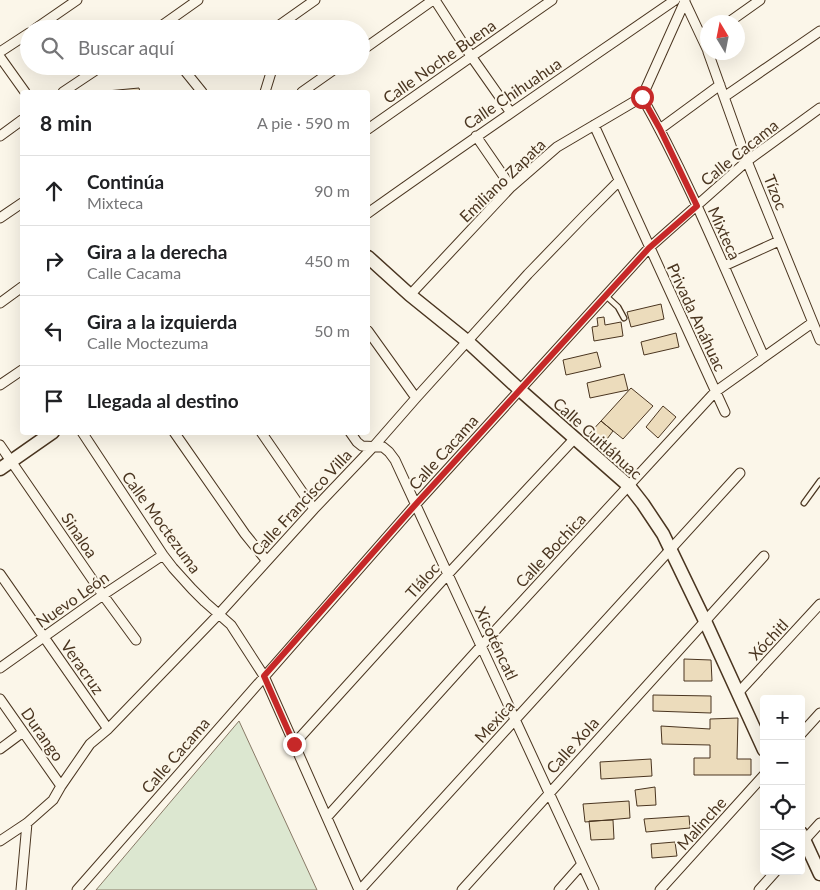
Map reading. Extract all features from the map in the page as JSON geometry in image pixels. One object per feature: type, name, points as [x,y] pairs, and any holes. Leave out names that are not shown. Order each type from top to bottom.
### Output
[{"type":"street","points":[[47,20],[77,0]]},
{"type":"street","points":[[170,20],[198,0]]},
{"type":"street","points":[[286,20],[315,0]]},
{"type":"street","points":[[370,45],[434,0],[511,113]]},
{"type":"street","name":"Calle Noche Buena","points":[[370,128],[552,0]]},
{"type":"street","name":"Calle Chihuahua","points":[[370,212],[476,136],[675,0]]},
{"type":"street","points":[[739,15],[759,0]]},
{"type":"street","points":[[642,97],[685,1]]},
{"type":"street","name":"Tízoc","points":[[685,1],[700,29]]},
{"type":"street","points":[[724,97],[820,31]]},
{"type":"street","points":[[0,52],[20,39]]},
{"type":"street","points":[[0,58],[24,90]]},
{"type":"street","name":"Tízoc","points":[[711,60],[779,241],[820,340]]},
{"type":"street","points":[[66,90],[88,75]]},
{"type":"street","points":[[188,75],[200,90]]},
{"type":"street","points":[[266,90],[271,75]]},
{"type":"street","points":[[305,90],[326,75]]},
{"type":"street","points":[[660,129],[720,85]]},
{"type":"street","name":"Emiliano Zapata","points":[[410,295],[511,187],[572,137],[642,97]]},
{"type":"street","name":"Mixteca","points":[[642,97],[660,129],[697,206],[764,357]]},
{"type":"street","name":"Calle Cacama","points":[[77,890],[416,504],[649,248],[748,161],[820,108]]},
{"type":"street","points":[[0,136],[20,121]]},
{"type":"street","name":"Privada Anáhuac","points":[[594,125],[725,412]]},
{"type":"street","points":[[476,136],[511,187]]},
{"type":"street","name":"Calle Francisco Villa","points":[[0,840],[27,823],[53,800],[90,744],[108,729],[218,614],[266,560],[374,446],[467,341],[619,181]]},
{"type":"street","points":[[0,218],[20,204]]},
{"type":"street","points":[[724,266],[779,241]]},
{"type":"street","name":"Calle Cuitláhuac","points":[[370,259],[410,295],[467,341],[629,486],[655,522],[671,550],[760,741]]},
{"type":"street","points":[[0,303],[20,288]]},
{"type":"street","name":"Calle Bochica","points":[[327,817],[715,392],[812,323]]},
{"type":"street","points":[[370,335],[416,398]]},
{"type":"street","points":[[0,385],[20,371]]},
{"type":"street","points":[[0,469],[49,435]]},
{"type":"street","name":"Calle Moctezuma","points":[[84,435],[163,555],[192,589],[231,625],[264,676],[360,890]]},
{"type":"street","points":[[176,435],[245,534],[266,560]]},
{"type":"street","points":[[263,435],[314,509]]},
{"type":"street","name":"Xicoténcatl","points":[[352,435],[362,446],[383,447],[395,460],[449,573],[594,890]]},
{"type":"street","name":"Tláloc","points":[[294,744],[575,438]]},
{"type":"street","name":"Sinaloa","points":[[0,445],[136,640]]},
{"type":"street","name":"Mexica","points":[[360,890],[740,473]]},
{"type":"street","name":"Nuevo León","points":[[0,668],[163,555]]},
{"type":"street","name":"Calle Xola","points":[[462,890],[764,556]]},
{"type":"street","name":"Veracruz","points":[[0,574],[108,729]]},
{"type":"street","name":"Xóchitl","points":[[738,694],[820,604]]},
{"type":"street","name":"Durango","points":[[0,699],[61,786]]},
{"type":"street","points":[[805,730],[820,713]]},
{"type":"street","points":[[0,749],[23,732]]},
{"type":"street","name":"Malinche","points":[[660,890],[760,779]]},
{"type":"street","points":[[21,890],[27,823]]},
{"type":"street","points":[[805,836],[820,823]]},
{"type":"street","points":[[805,845],[820,874]]},
{"type":"street","points":[[559,890],[582,864]]},
{"type":"street","points":[[759,890],[772,875]]},
{"type":"lane","points":[[606,296],[618,307],[624,318]]},
{"type":"lane","points":[[804,502],[820,481]]},
{"type":"green space","points":[[239,721],[317,890],[96,890]]},
{"type":"building","points":[[139,88],[140,90],[118,90]]},
{"type":"building","points":[[661,304],[664,319],[631,327],[627,312]]},
{"type":"building","points":[[604,317],[605,325],[621,322],[623,336],[594,341],[592,327],[598,326],[597,318]]},
{"type":"building","points":[[676,333],[679,347],[644,355],[641,342]]},
{"type":"building","points":[[597,352],[601,367],[566,375],[563,360]]},
{"type":"building","points":[[624,374],[628,390],[590,398],[587,383]]},
{"type":"building","points":[[631,388],[653,406],[623,439],[601,421]]},
{"type":"building","points":[[663,406],[676,417],[658,438],[646,427]]},
{"type":"building","points":[[601,421],[613,431],[601,447],[588,435]]},
{"type":"building","points":[[684,659],[711,660],[712,681],[684,681]]},
{"type":"building","points":[[653,695],[711,696],[711,713],[653,711]]},
{"type":"building","points":[[738,718],[737,759],[751,759],[751,775],[694,775],[694,758],[710,758],[710,745],[662,744],[661,726],[710,729],[710,719]]},
{"type":"building","points":[[651,759],[652,776],[601,779],[600,762]]},
{"type":"building","points":[[655,787],[656,805],[637,806],[635,790]]},
{"type":"building","points":[[629,801],[630,818],[585,822],[583,804]]},
{"type":"building","points":[[689,816],[690,828],[646,832],[644,819]]},
{"type":"building","points":[[613,820],[614,839],[591,840],[589,821]]},
{"type":"building","points":[[675,842],[677,856],[652,858],[651,844]]},
{"type":"route","points":[[294,744],[264,676],[416,504],[649,248],[697,206],[660,129],[642,97]]}]
